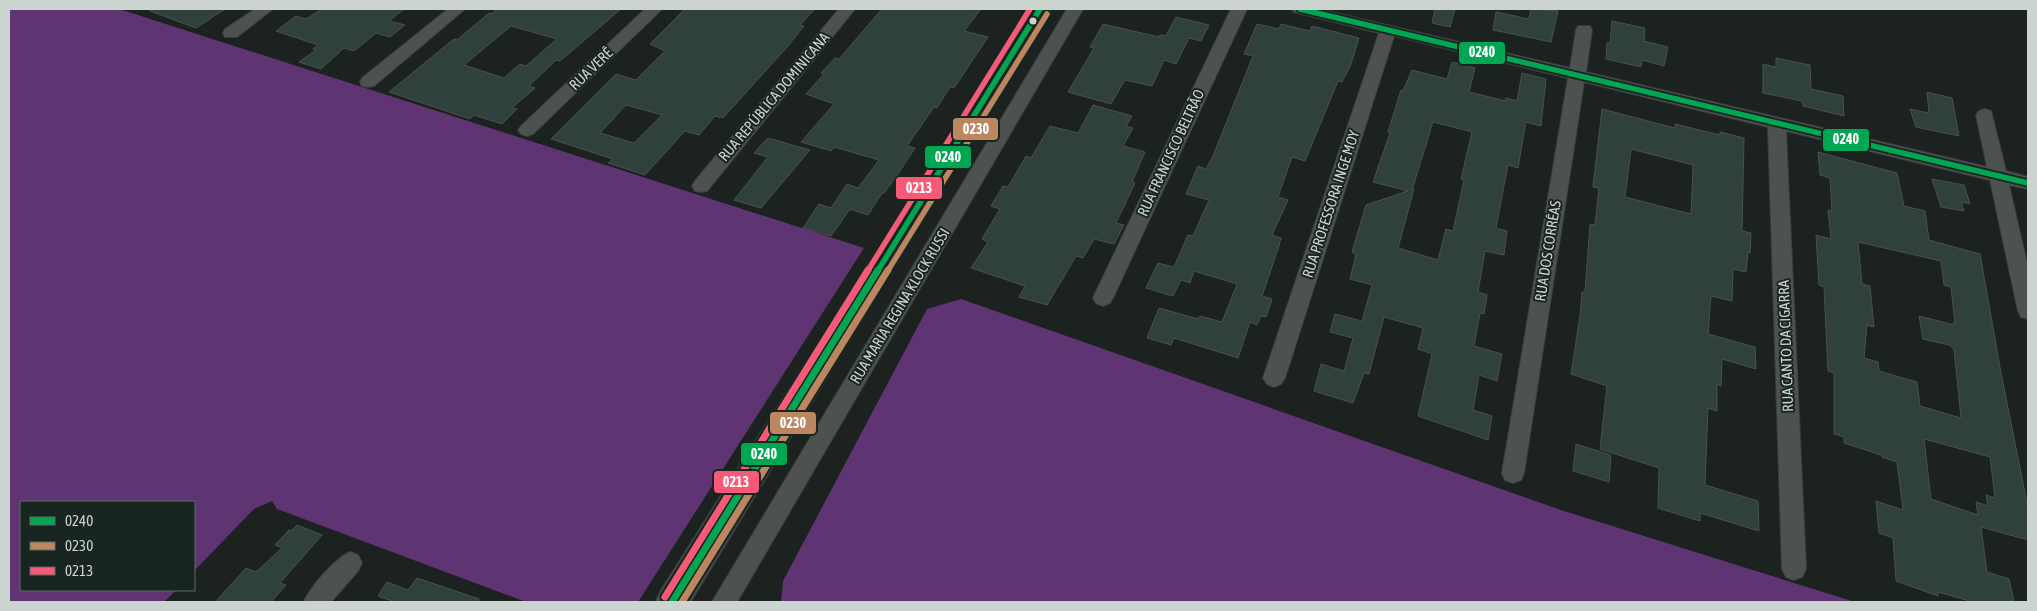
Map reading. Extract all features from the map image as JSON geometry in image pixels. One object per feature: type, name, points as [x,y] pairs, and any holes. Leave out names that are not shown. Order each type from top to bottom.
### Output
[{"type":"street","points":[[230,33],[265,9]]},
{"type":"street","points":[[368,82],[456,9]]},
{"type":"street","name":"RUA VERÊ","points":[[527,130],[654,9]]},
{"type":"street","name":"RUA REPÚBLICA DOMINICANA","points":[[701,186],[847,9]]},
{"type":"street","points":[[672,602],[1040,9]]},
{"type":"street","name":"RUA MARIA REGINA KLOCK RUSSI","points":[[724,602],[1075,9]]},
{"type":"street","name":"RUA FRANCISCO BELTRÃO","points":[[1103,298],[1239,9]]},
{"type":"street","points":[[1300,9],[2028,183]]},
{"type":"street","name":"RUA PROFESSORA INGE MOY","points":[[1274,378],[1388,30]]},
{"type":"street","name":"RUA DOS CORRÊAS","points":[[1513,473],[1584,30]]},
{"type":"street","points":[[1985,115],[2028,311]]},
{"type":"street","name":"RUA CANTO DA CIGARRA","points":[[1777,123],[1794,569]]},
{"type":"street","points":[[316,602],[350,563]]},
{"type":"shaded area","points":[[9,9],[119,9],[864,248],[638,602],[526,602],[277,509],[272,501],[254,509],[195,570],[195,501],[20,501],[20,591],[175,591],[164,602],[9,602]]},
{"type":"shaded area","points":[[961,299],[1561,510],[1855,602],[781,602],[783,581],[927,309]]},
{"type":"building","points":[[150,9],[225,9],[196,28],[150,11]]},
{"type":"building","points":[[322,9],[404,9],[389,21],[405,25],[390,37],[376,33],[354,51],[344,48],[321,69],[299,62],[316,50],[313,49],[318,45],[276,31],[296,16],[306,19]]},
{"type":"building","points":[[497,9],[621,9],[560,61],[556,60],[529,86],[535,88],[512,108],[517,109],[502,124],[474,115],[470,119],[389,92],[454,39],[457,40],[489,13],[491,14]],"holes":[[[511,26],[557,39],[526,66],[520,64],[504,78],[464,65]]]},
{"type":"building","points":[[685,9],[815,9],[800,25],[804,26],[788,46],[723,118],[715,116],[699,135],[685,131],[645,175],[608,163],[613,159],[551,139],[616,74],[636,80],[665,51],[650,44]],"holes":[[[626,105],[662,115],[634,143],[600,133]]]},
{"type":"building","points":[[882,9],[981,9],[964,31],[988,37],[954,88],[950,87],[937,108],[934,107],[907,146],[915,148],[868,215],[850,209],[831,236],[803,228],[819,204],[831,208],[847,184],[858,188],[879,160],[834,147],[831,151],[801,142],[834,104],[806,94],[824,74],[821,73],[835,58],[839,59]]},
{"type":"building","points":[[1435,9],[1455,9],[1450,27],[1432,23]]},
{"type":"building","points":[[1531,9],[1558,11],[1551,42],[1493,30],[1496,12],[1529,19]]},
{"type":"building","points":[[1176,17],[1209,25],[1201,41],[1189,38],[1176,64],[1164,60],[1152,86],[1125,80],[1111,104],[1068,92],[1094,48],[1090,47],[1103,24],[1159,37],[1160,35],[1166,36]]},
{"type":"building","points":[[1612,21],[1645,28],[1644,41],[1668,47],[1664,66],[1642,60],[1641,67],[1606,59],[1607,43],[1610,43]]},
{"type":"building","points":[[1257,24],[1279,29],[1281,24],[1310,31],[1312,26],[1359,38],[1351,64],[1342,82],[1338,81],[1305,161],[1292,157],[1278,197],[1288,200],[1272,235],[1281,238],[1262,296],[1272,299],[1266,317],[1261,316],[1257,325],[1250,322],[1238,358],[1174,338],[1171,345],[1147,338],[1159,308],[1198,319],[1200,316],[1222,322],[1237,284],[1194,271],[1190,283],[1181,280],[1173,296],[1146,288],[1158,263],[1174,267],[1188,235],[1193,236],[1209,200],[1186,194],[1198,166],[1206,169],[1213,156],[1253,56],[1244,54]]},
{"type":"building","points":[[1776,58],[1810,65],[1811,89],[1843,96],[1844,116],[1803,106],[1802,101],[1763,93],[1763,64],[1776,67]]},
{"type":"building","points":[[1452,62],[1475,68],[1469,92],[1506,101],[1506,98],[1517,101],[1522,73],[1546,79],[1541,126],[1526,122],[1518,168],[1508,165],[1496,228],[1507,231],[1504,255],[1485,251],[1478,292],[1487,295],[1484,314],[1480,313],[1474,346],[1502,354],[1497,381],[1479,375],[1473,410],[1492,416],[1488,440],[1418,416],[1432,354],[1418,349],[1423,328],[1384,317],[1369,374],[1364,373],[1353,403],[1314,391],[1321,364],[1344,371],[1353,338],[1330,332],[1335,314],[1362,321],[1372,285],[1350,279],[1356,254],[1352,252],[1366,205],[1408,191],[1373,182],[1390,133],[1388,132],[1401,90],[1403,91],[1412,70],[1447,79]],"holes":[[[1433,122],[1472,132],[1461,179],[1464,180],[1453,231],[1446,229],[1438,260],[1398,248],[1414,189],[1412,190]]]},
{"type":"building","points":[[1927,92],[1952,98],[1959,136],[1916,127],[1910,109],[1929,113]]},
{"type":"building","points":[[1093,105],[1132,116],[1126,126],[1133,128],[1123,146],[1145,152],[1132,182],[1135,183],[1116,223],[1124,225],[1114,244],[1094,239],[1083,258],[1076,256],[1047,305],[1019,297],[1025,286],[971,268],[988,242],[982,239],[1000,209],[991,206],[1003,186],[1008,187],[1026,156],[1031,158],[1050,126],[1078,133]]},
{"type":"building","points":[[1602,109],[1675,128],[1675,124],[1720,135],[1720,132],[1744,138],[1742,231],[1751,233],[1750,253],[1748,252],[1746,272],[1733,269],[1732,301],[1711,296],[1708,334],[1755,347],[1756,369],[1722,359],[1721,386],[1717,384],[1717,411],[1708,408],[1705,485],[1758,501],[1759,531],[1700,513],[1700,521],[1658,508],[1659,468],[1600,449],[1607,386],[1571,374],[1582,292],[1585,292],[1590,224],[1595,225],[1599,188],[1593,187]],"holes":[[[1631,149],[1693,165],[1691,214],[1625,197]]]},
{"type":"building","points":[[768,138],[810,150],[761,208],[734,200],[768,157],[754,153]]},
{"type":"building","points":[[1818,152],[1897,173],[1904,206],[1925,211],[1929,240],[1980,254],[2028,508],[2028,540],[1981,527],[1987,572],[2009,579],[2014,602],[1973,602],[1938,592],[1938,596],[1896,581],[1893,538],[1879,533],[1876,501],[1903,510],[1897,462],[1844,443],[1844,437],[1834,434],[1834,373],[1828,371],[1824,287],[1819,285],[1816,235],[1831,239],[1828,210],[1832,211],[1830,178],[1820,175]],"holes":[[[1858,242],[1941,261],[1944,285],[1951,287],[1955,323],[1954,325],[1919,316],[1923,339],[1949,345],[1954,349],[1961,418],[1920,406],[1917,382],[1879,371],[1878,362],[1864,358],[1867,325],[1874,327],[1870,286],[1862,284]],[[1924,439],[1990,457],[1995,498],[1986,495],[1988,506],[1976,502],[1978,515],[1931,499]]]},
{"type":"building","points":[[1932,179],[1964,185],[1970,204],[1961,202],[1964,211],[1941,207]]},
{"type":"building","points":[[1576,444],[1611,455],[1609,482],[1573,471]]},
{"type":"building","points":[[297,525],[322,535],[280,583],[286,585],[271,602],[215,602],[246,568],[256,572],[282,548],[275,545],[289,530],[291,531]]},
{"type":"building","points":[[417,578],[479,599],[478,602],[395,602],[378,596],[387,582],[408,590]]},
{"type":"transit line","name":"0213","points":[[665,597],[1030,9]]},
{"type":"transit line","name":"0240","points":[[672,602],[1040,9]]},
{"type":"transit line","name":"0240","points":[[1300,9],[2028,183]]},
{"type":"transit line","name":"0230","points":[[682,602],[1047,14]]}]
